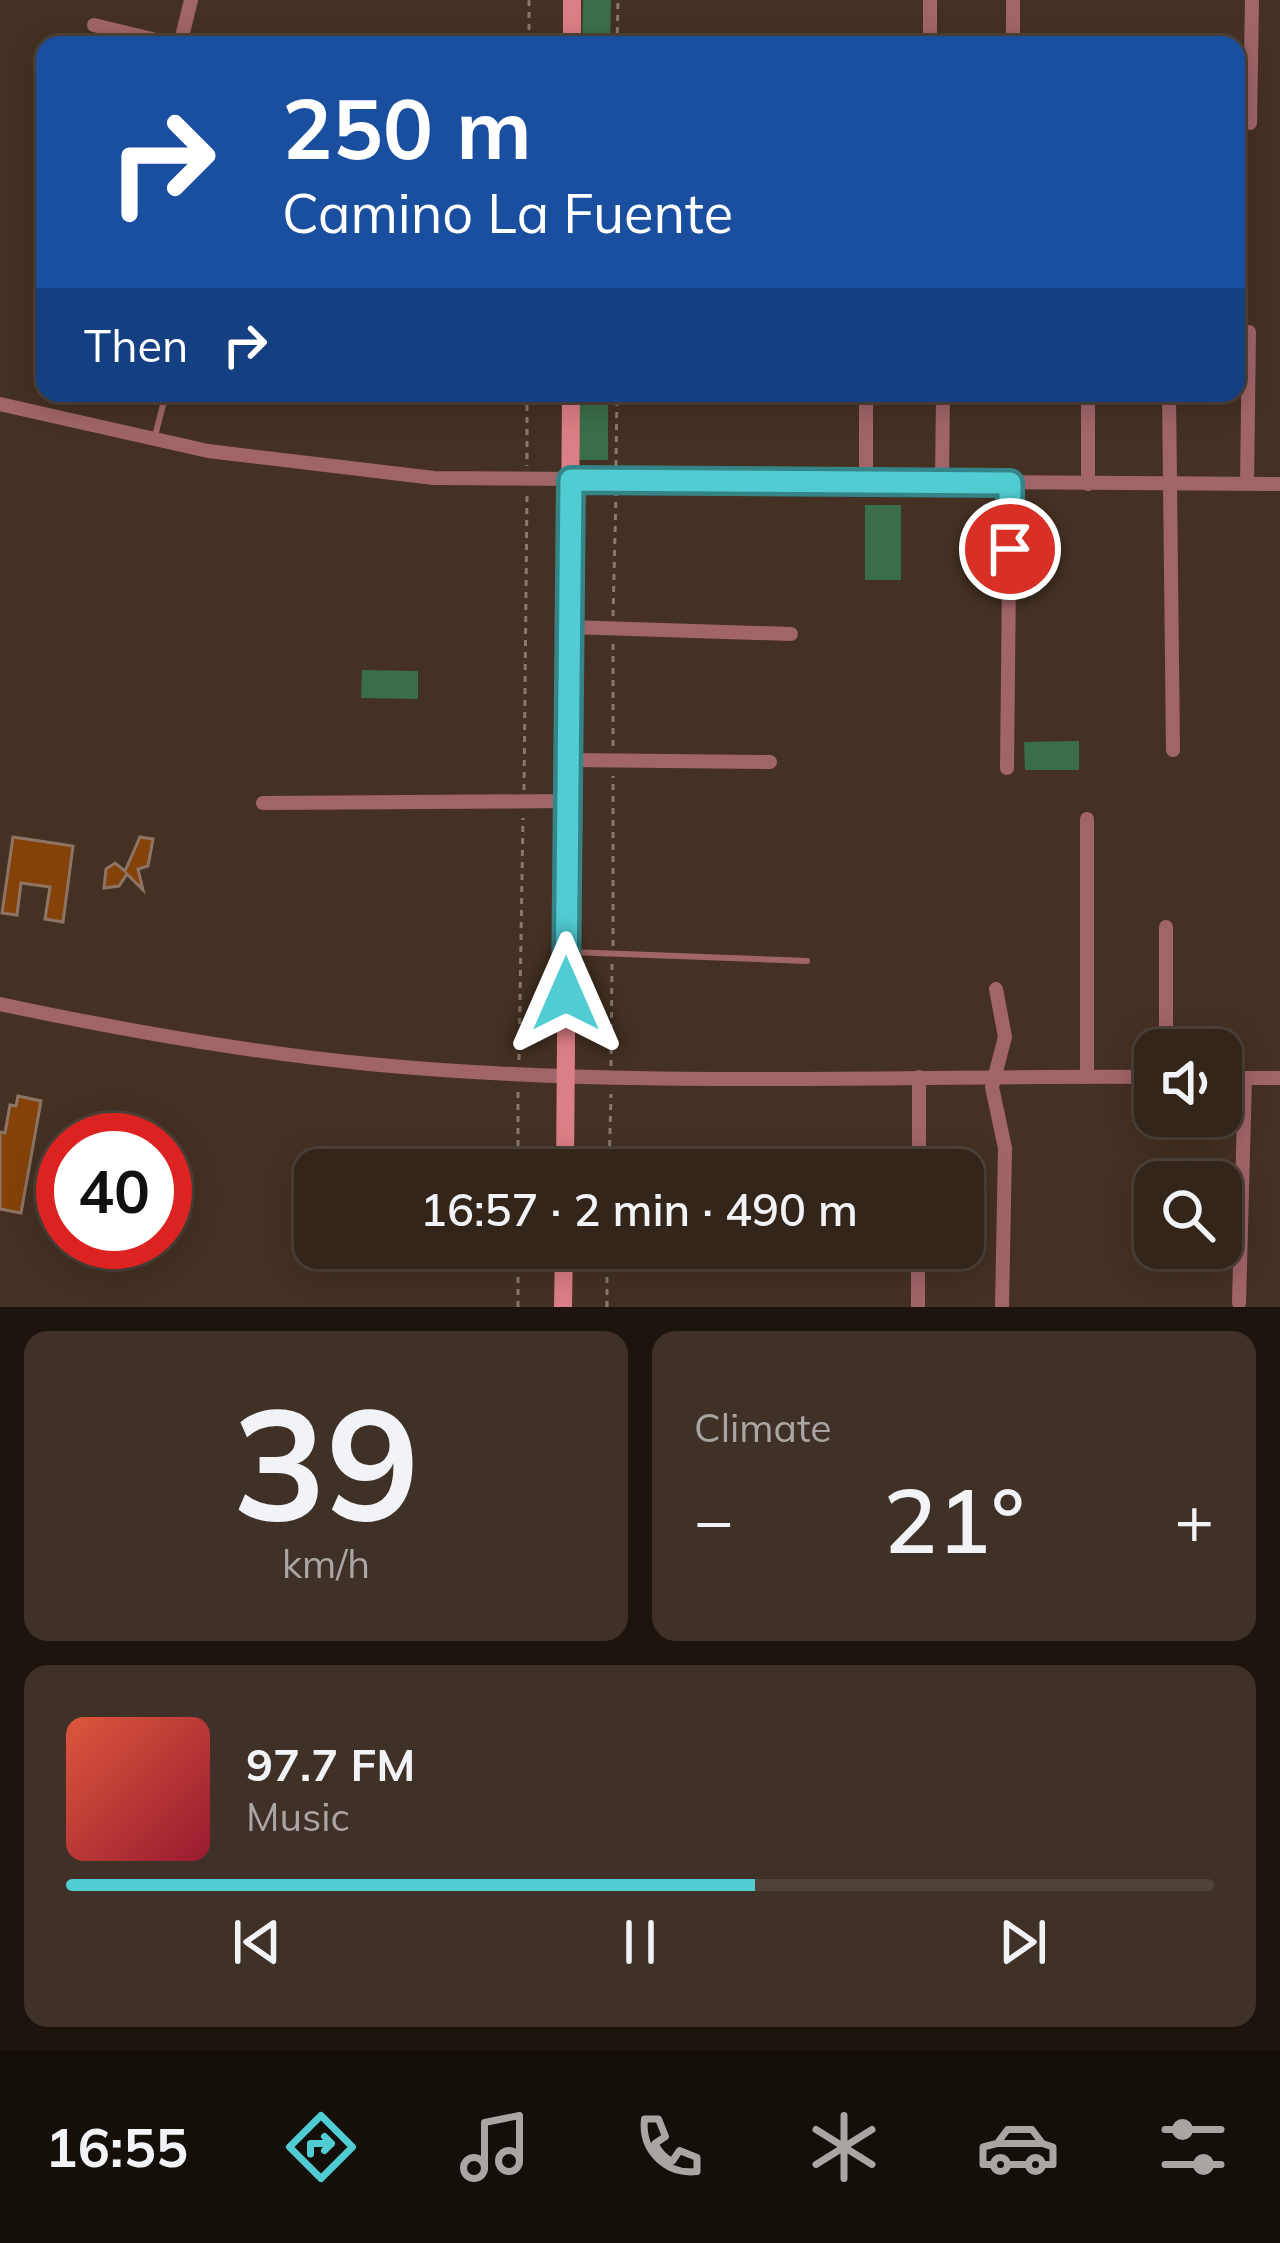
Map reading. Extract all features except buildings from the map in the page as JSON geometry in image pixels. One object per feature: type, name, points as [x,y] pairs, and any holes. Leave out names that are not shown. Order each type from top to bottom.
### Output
[{"type":"street","points":[[181,36],[191,0]]},
{"type":"street","points":[[572,0],[572,36]]},
{"type":"street","points":[[930,0],[930,36]]},
{"type":"street","points":[[1012,0],[1013,36]]},
{"type":"street","points":[[1250,123],[1252,0]]},
{"type":"street","points":[[94,26],[138,36]]},
{"type":"street","points":[[1247,484],[1249,332]]},
{"type":"street","points":[[565,1149],[571,402]]},
{"type":"street","points":[[866,402],[866,482]]},
{"type":"street","points":[[942,483],[943,402]]},
{"type":"street","points":[[1088,402],[1088,484]]},
{"type":"street","points":[[1169,402],[1173,750]]},
{"type":"street","points":[[0,404],[153,441],[320,467],[527,481],[1280,484]]},
{"type":"street","points":[[1007,768],[1010,483]]},
{"type":"street","points":[[569,627],[791,634]]},
{"type":"street","points":[[568,760],[770,762]]},
{"type":"street","points":[[263,803],[567,801]]},
{"type":"street","points":[[1087,819],[1087,1077]]},
{"type":"street","points":[[1166,927],[1166,1029]]},
{"type":"street","points":[[996,989],[1005,1037],[992,1087],[1005,1148],[1003,1307]]},
{"type":"street","points":[[0,1004],[300,1057],[518,1073],[1134,1077]]},
{"type":"street","points":[[919,1077],[919,1149]]},
{"type":"street","points":[[1239,1303],[1245,1078],[1280,1078]]},
{"type":"street","points":[[563,1307],[564,1269]]},
{"type":"street","points":[[918,1269],[918,1307]]},
{"type":"lane","points":[[153,441],[164,402]]},
{"type":"lane","points":[[566,952],[806,962]]},
{"type":"path","points":[[529,0],[529,36]]},
{"type":"path","points":[[617,36],[618,0]]},
{"type":"path","points":[[518,1149],[527,402]]},
{"type":"path","points":[[609,1149],[617,402]]},
{"type":"path","points":[[518,1269],[518,1307]]},
{"type":"path","points":[[607,1269],[607,1307]]},
{"type":"green space","points":[[583,0],[611,0],[610,36],[582,36]]},
{"type":"green space","points":[[577,402],[608,402],[608,460],[576,460]]},
{"type":"green space","points":[[865,505],[901,505],[901,580],[865,580]]},
{"type":"green space","points":[[362,670],[418,671],[418,699],[361,698]]},
{"type":"green space","points":[[1079,741],[1079,770],[1025,770],[1024,742]]},
{"type":"route","points":[[566,994],[571,480],[1010,483],[1010,549]]}]
